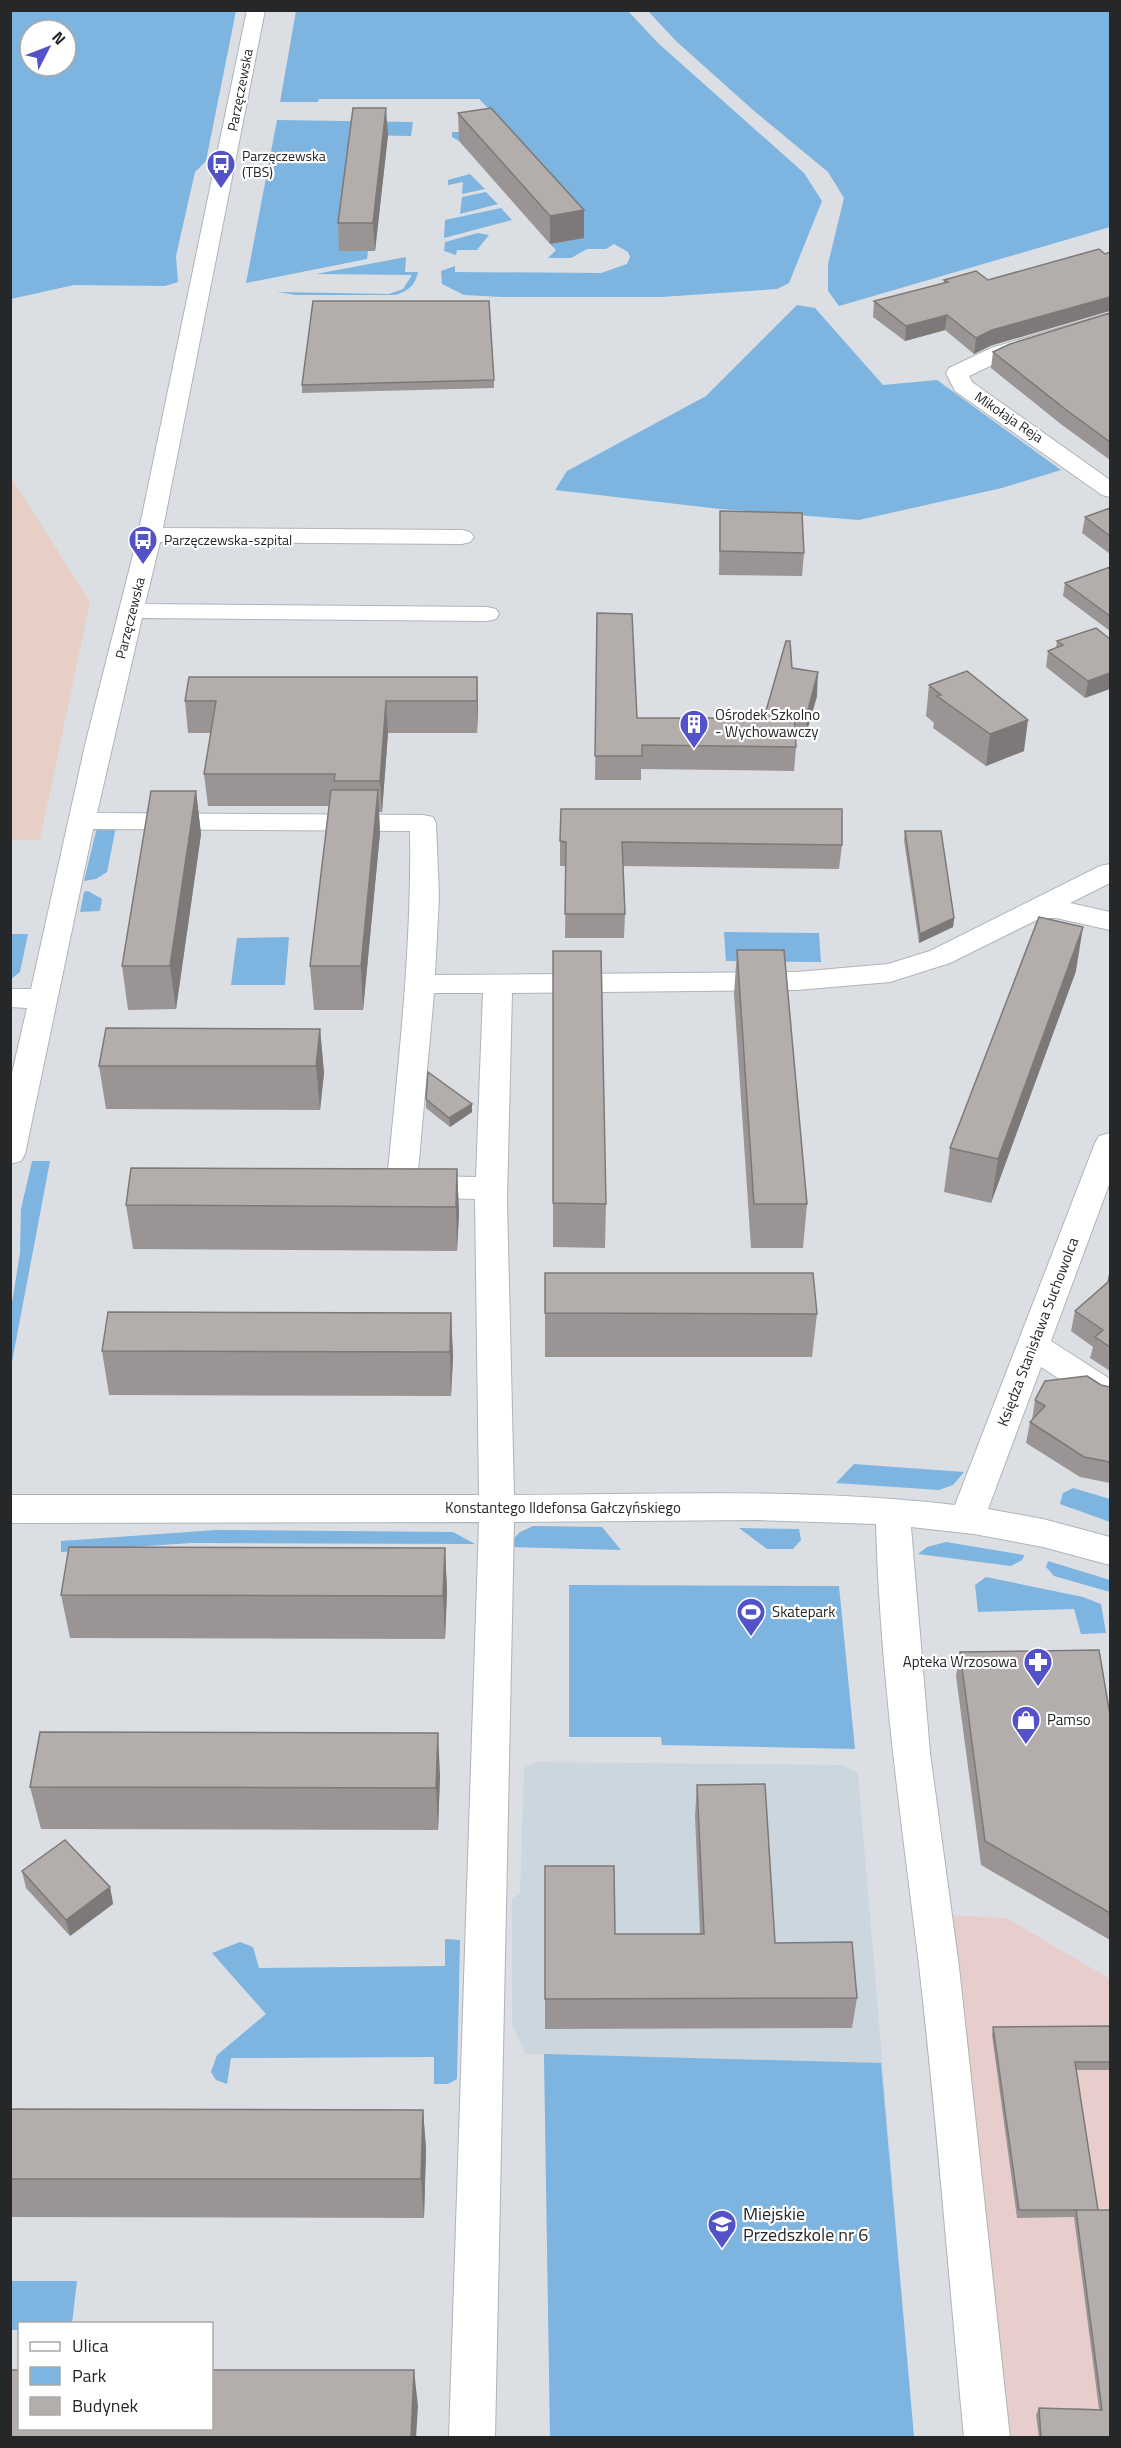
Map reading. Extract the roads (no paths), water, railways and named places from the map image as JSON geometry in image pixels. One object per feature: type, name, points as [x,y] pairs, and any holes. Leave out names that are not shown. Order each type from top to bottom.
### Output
[{"type":"street","name":"Parzęczewska","points":[[10,1154],[110,694],[133,611],[150,535],[256,10]]},
{"type":"street","name":"Mikołaja Reja","points":[[1110,319],[999,353],[957,373],[963,386],[1110,490]]},
{"type":"street","points":[[150,535],[462,537]]},
{"type":"street","points":[[133,611],[488,614]]},
{"type":"street","points":[[82,821],[423,823],[425,897],[420,984],[403,1171],[409,1182],[423,1186],[491,1188]]},
{"type":"street","points":[[420,984],[798,981],[890,973],[940,957],[1110,872]]},
{"type":"street","points":[[1035,909],[1056,909],[1110,921]]},
{"type":"street","points":[[472,2438],[497,1509],[491,1188],[498,984]]},
{"type":"street","points":[[10,998],[45,999]]},
{"type":"street","name":"Księdza Stanisława Suchowolca","points":[[966,1521],[1110,1143]]},
{"type":"street","points":[[1032,1345],[1110,1395]]},
{"type":"street","name":"Konstantego Ildefonsa Gałczyńskiego","points":[[10,1509],[752,1507],[893,1513],[966,1521],[1041,1533],[1110,1551]]},
{"type":"street","points":[[893,1513],[895,1573],[911,1754],[939,1967],[987,2438]]},
{"type":"place","name":"Parzęczewska (TBS)","points":[[221,190]]},
{"type":"place","name":"Parzęczewska-szpital","points":[[143,566]]},
{"type":"place","name":"Ośrodek Szkolno - Wychowawczy","points":[[694,750]]},
{"type":"place","name":"Skatepark","points":[[751,1638]]},
{"type":"place","name":"Apteka Wrzosowa","points":[[1038,1688]]},
{"type":"place","name":"Pamso","points":[[1026,1746]]},
{"type":"place","name":"Miejskie Przedszkole nr 6","points":[[722,2250]]}]
